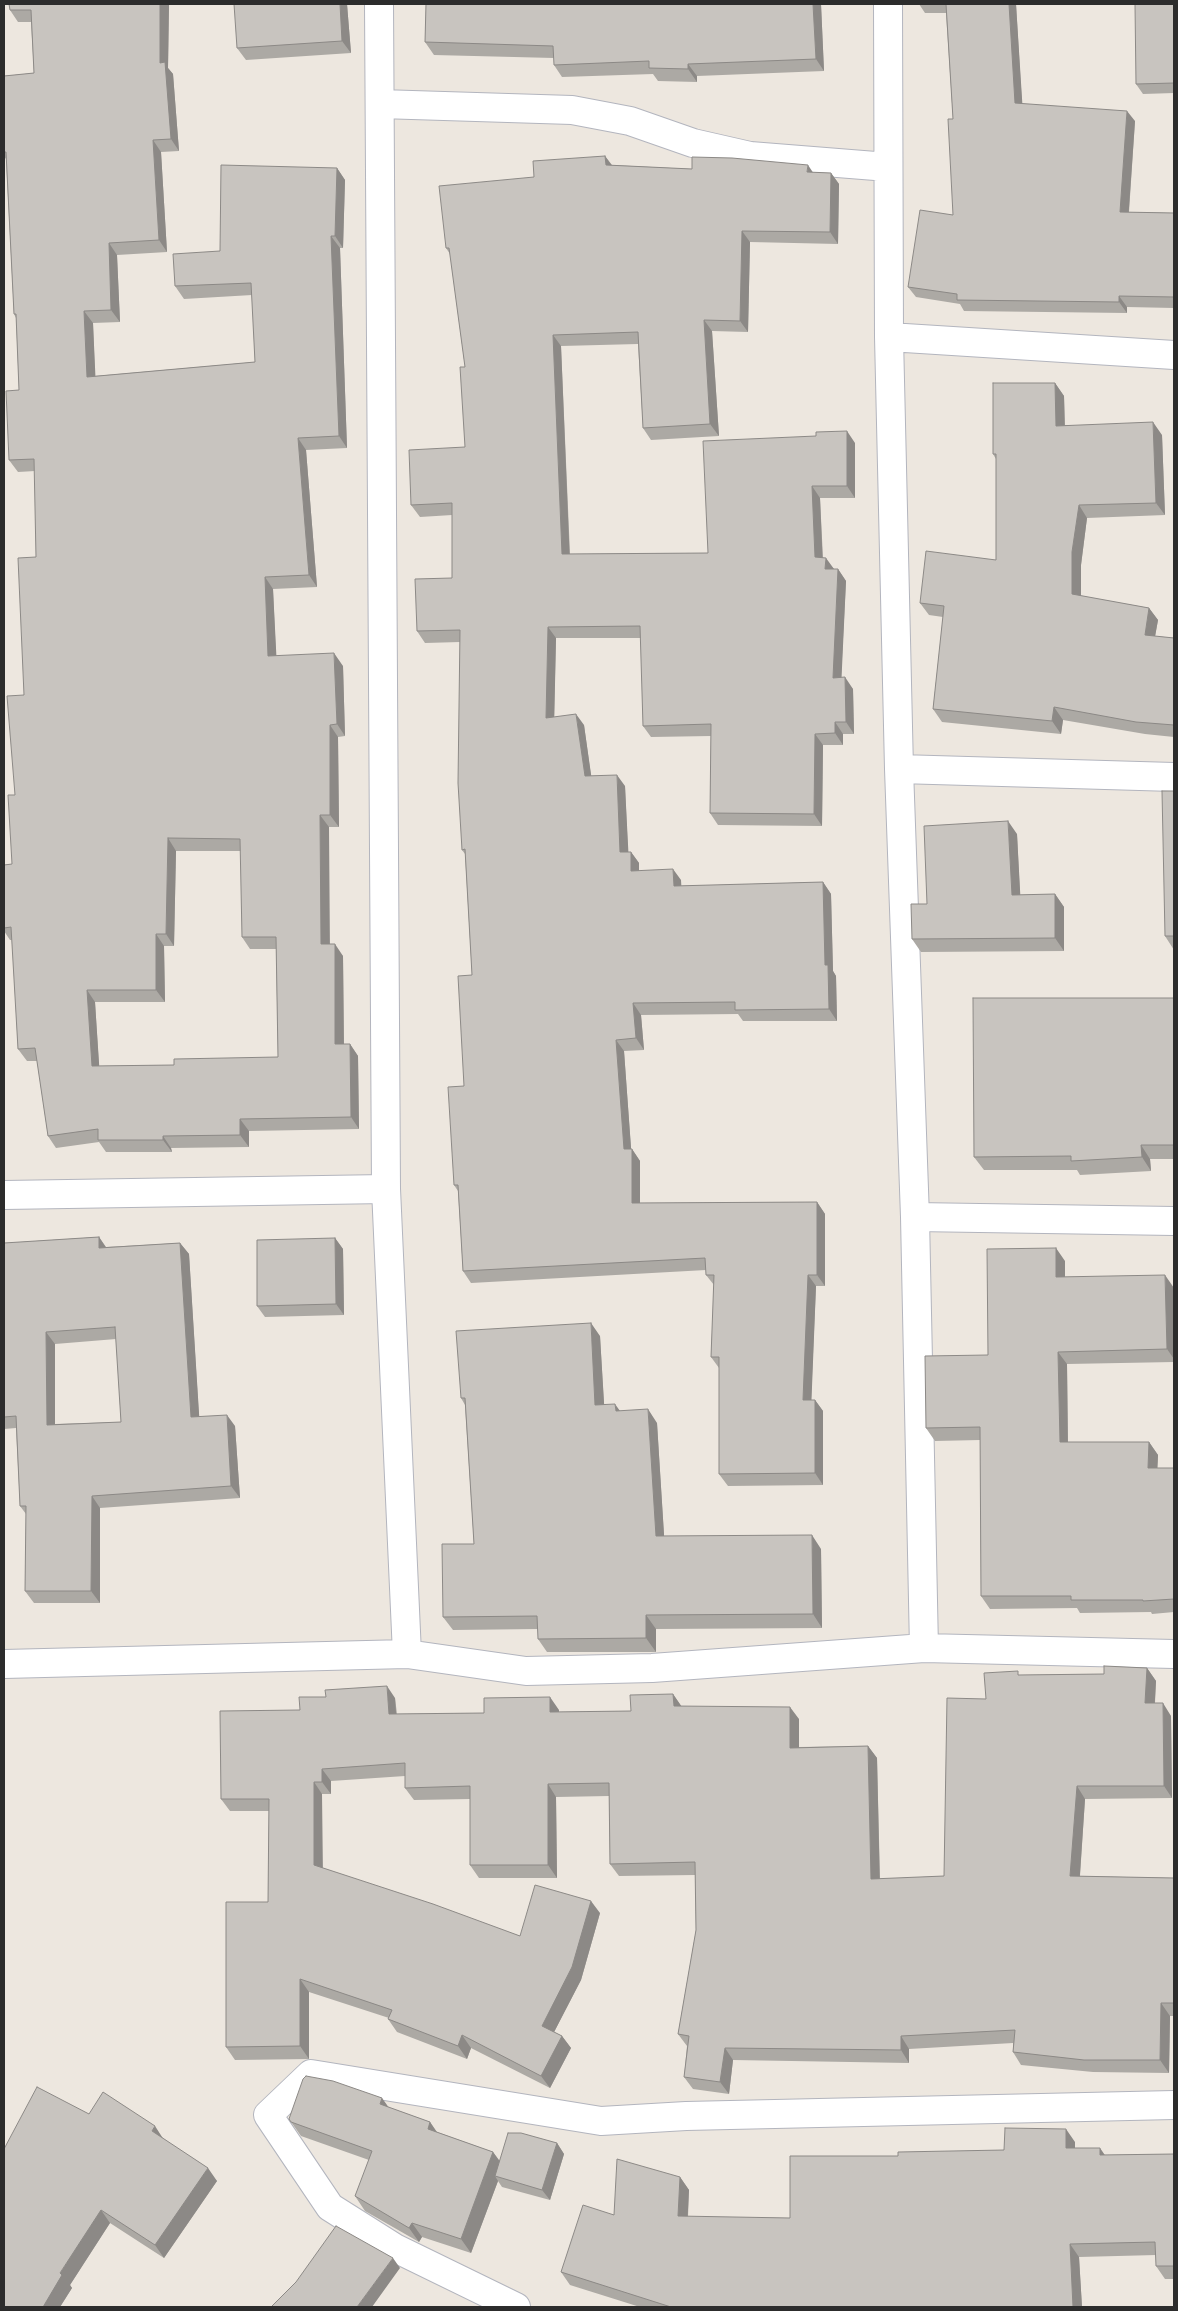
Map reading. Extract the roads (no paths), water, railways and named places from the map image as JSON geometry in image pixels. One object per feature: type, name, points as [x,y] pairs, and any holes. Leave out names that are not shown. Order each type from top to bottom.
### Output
[{"type":"street","points":[[378,4],[386,1189],[407,1654]]},
{"type":"street","points":[[888,4],[889,337],[899,769],[915,1217],[924,1648]]},
{"type":"street","points":[[380,104],[572,110],[630,121],[694,143],[750,156],[888,167]]},
{"type":"street","points":[[889,337],[1174,355]]},
{"type":"street","points":[[899,769],[1174,777]]},
{"type":"street","points":[[4,1195],[386,1189]]},
{"type":"street","points":[[915,1217],[1174,1221]]},
{"type":"street","points":[[4,1664],[407,1654],[526,1671],[652,1668],[924,1648],[1174,1654]]},
{"type":"street","points":[[516,2307],[395,2248],[330,2207],[268,2115],[311,2074],[601,2121],[686,2116],[1174,2105]]}]
